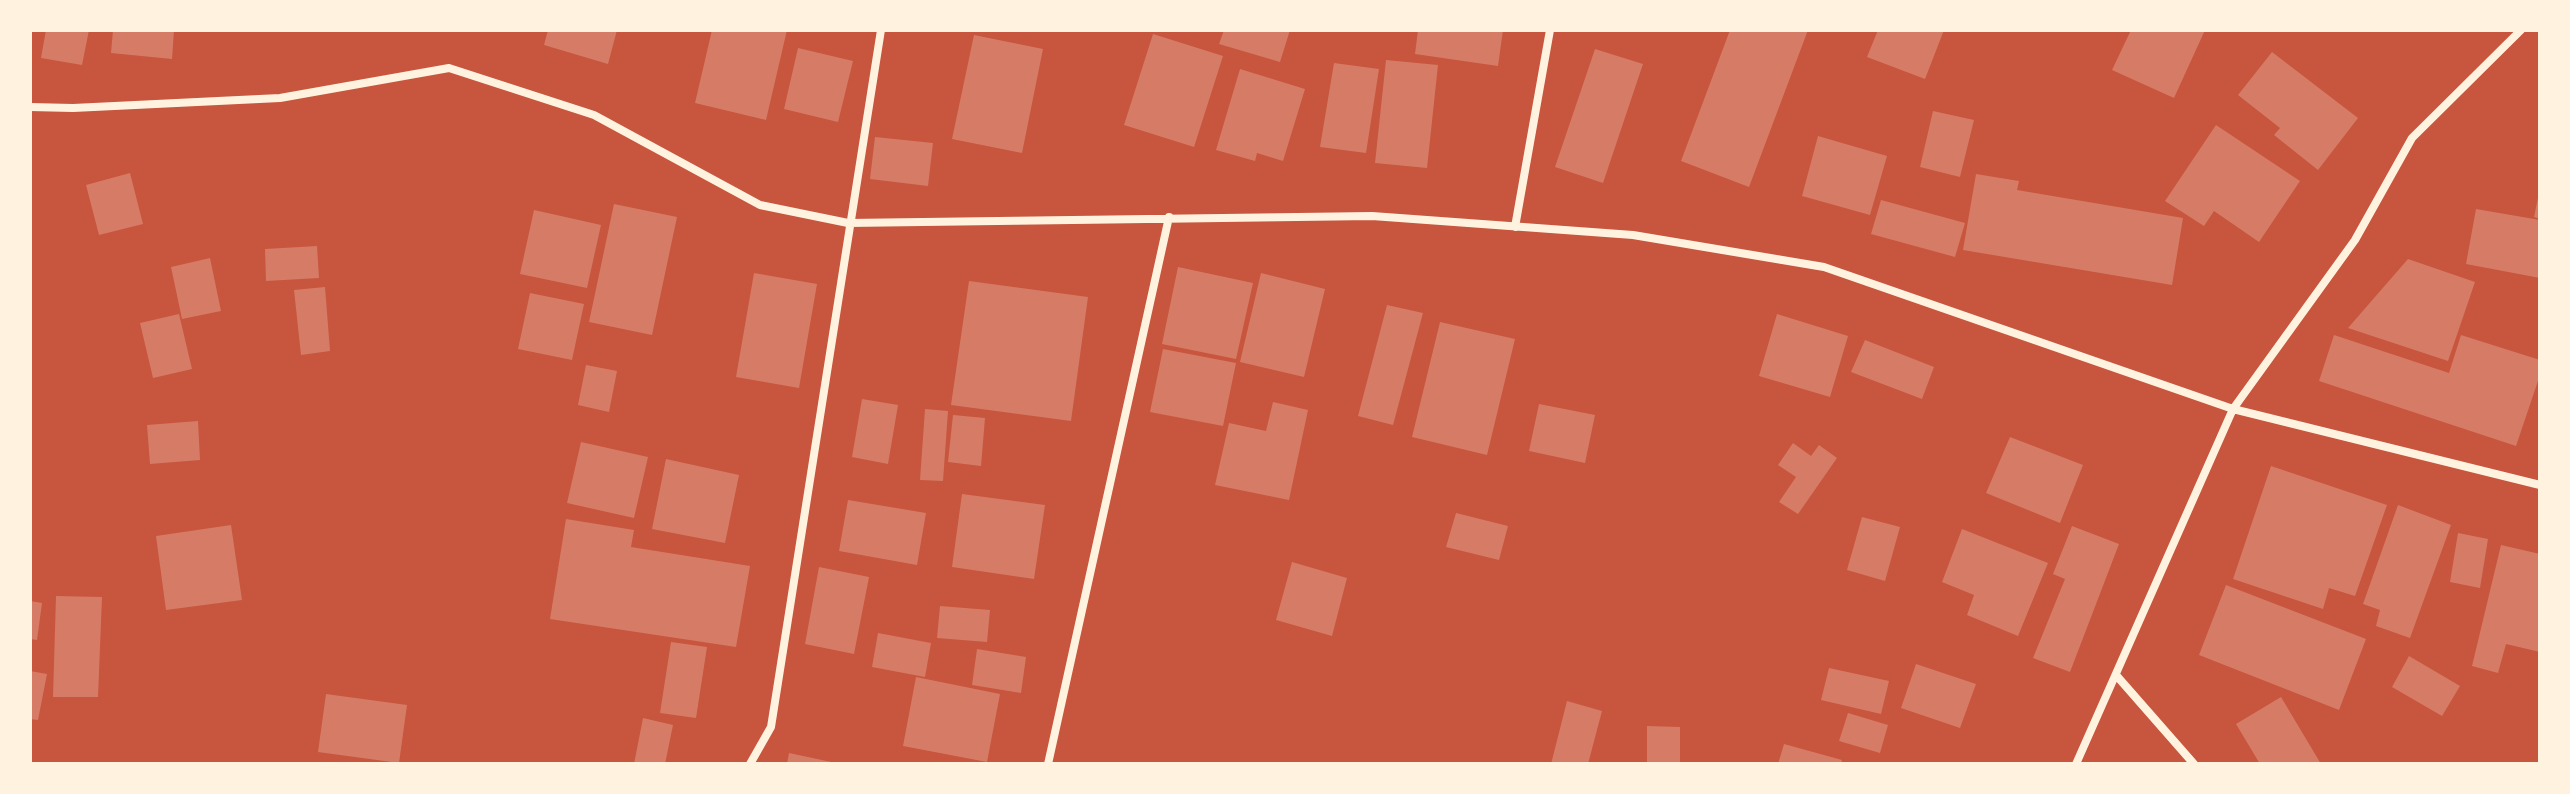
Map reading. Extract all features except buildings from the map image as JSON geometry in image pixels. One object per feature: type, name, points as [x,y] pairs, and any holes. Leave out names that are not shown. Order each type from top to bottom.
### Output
[{"type":"street","points":[[750,764],[771,727],[848,223],[881,30]]},
{"type":"street","points":[[1515,227],[1550,30]]},
{"type":"street","points":[[2076,764],[2233,409],[2355,240],[2412,138],[2521,30]]},
{"type":"street","points":[[30,107],[73,108],[280,98],[449,68],[594,115],[760,205],[848,223],[1372,216],[1633,235],[1824,267],[2233,409],[2540,485]]},
{"type":"street","points":[[1048,764],[1169,217]]},
{"type":"street","points":[[2116,675],[2194,764]]}]
